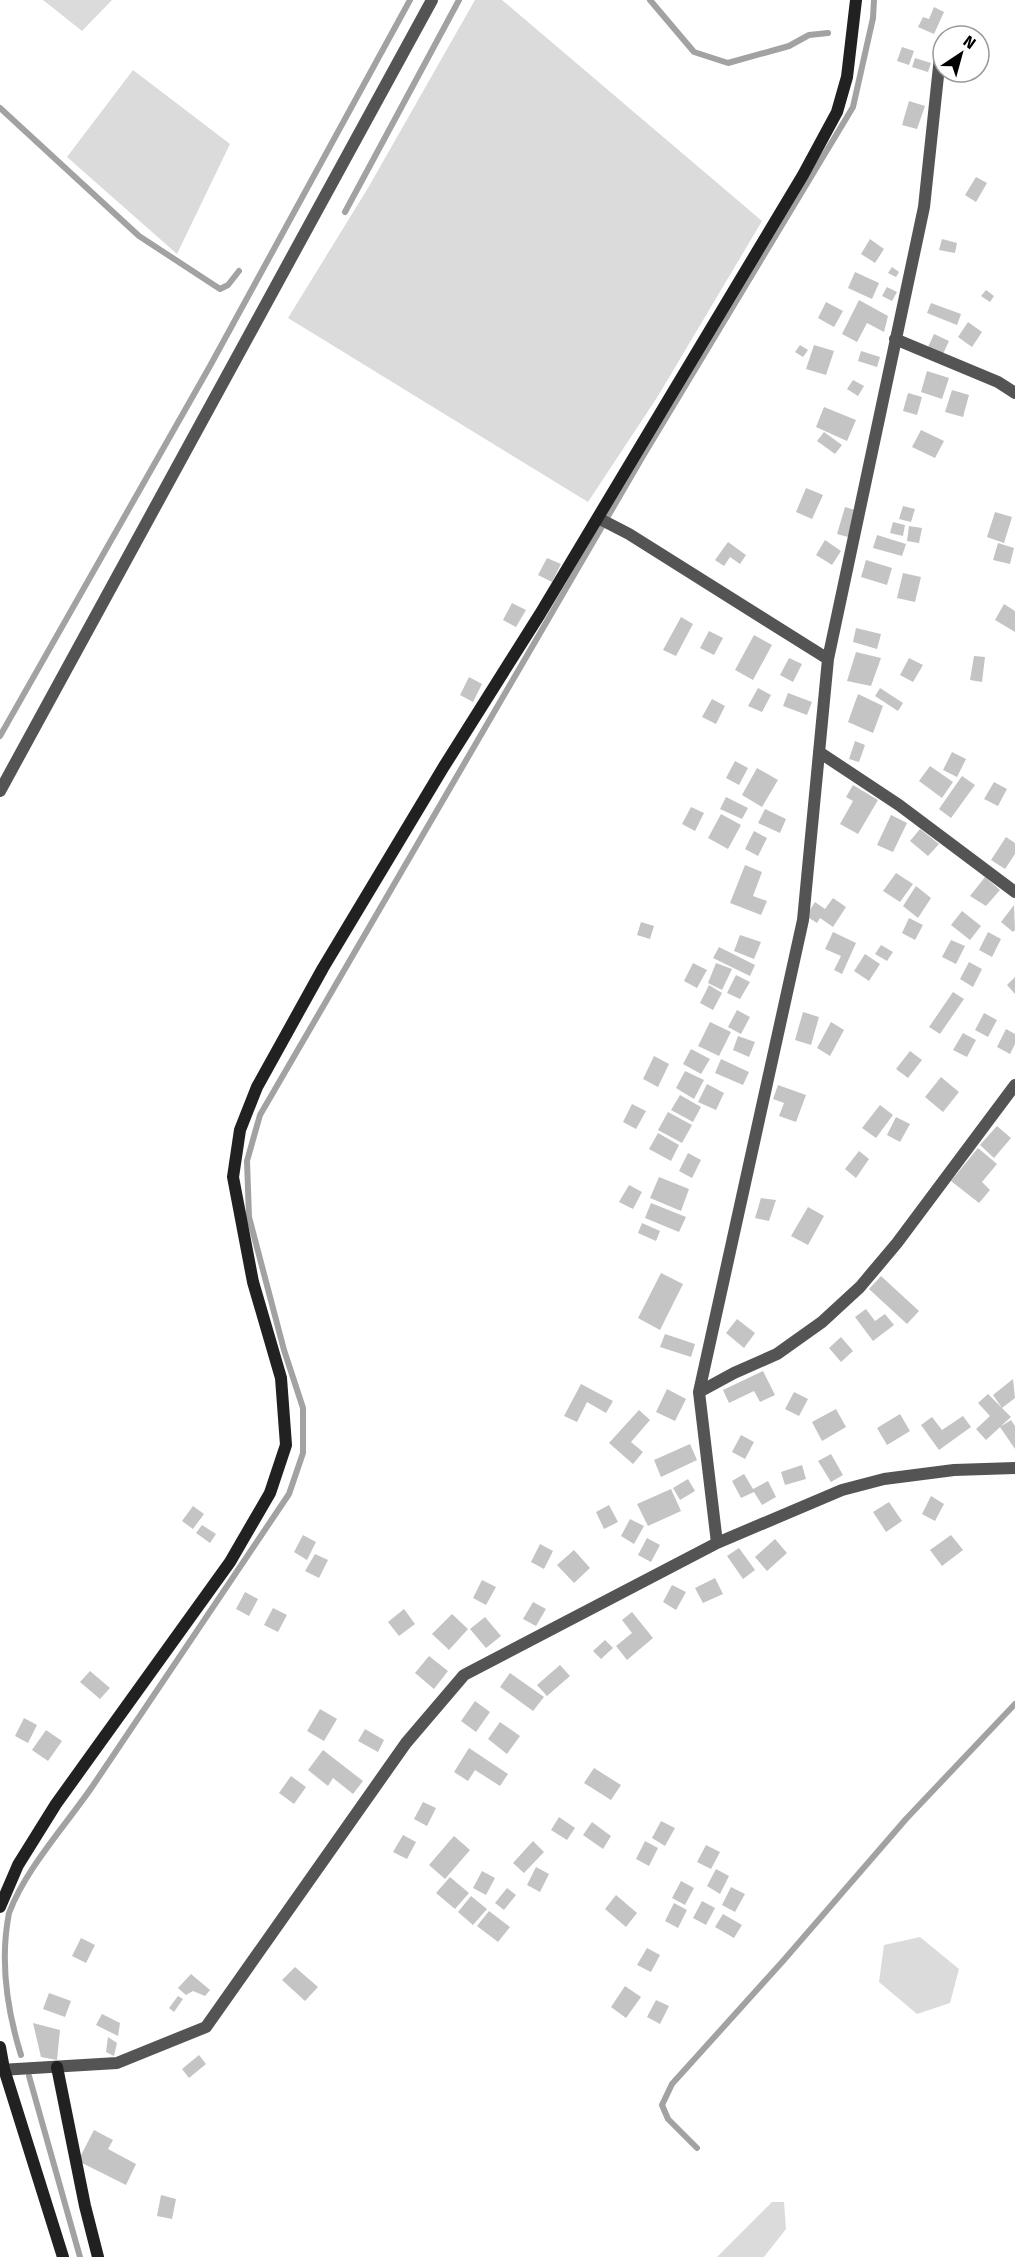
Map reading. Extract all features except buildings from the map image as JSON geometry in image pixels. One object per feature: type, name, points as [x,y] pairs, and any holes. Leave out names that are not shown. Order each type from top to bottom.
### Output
[{"type":"street","points":[[0,791],[432,0]]},
{"type":"street","points":[[0,1907],[18,1865],[56,1804],[230,1562],[270,1492],[286,1445],[281,1378],[253,1282],[233,1177],[240,1130],[257,1087],[328,958],[598,518],[803,175],[837,112],[847,77],[856,0]]},
{"type":"street","points":[[717,1543],[699,1392],[802,920],[828,659],[924,207],[937,84]]},
{"type":"street","points":[[895,339],[998,382],[1015,393]]},
{"type":"street","points":[[598,518],[639,540],[828,659]]},
{"type":"street","points":[[819,752],[899,805],[1015,892]]},
{"type":"street","points":[[699,1392],[777,1354],[822,1322],[860,1287],[897,1243],[1015,1085]]},
{"type":"street","points":[[2,2070],[117,2063],[206,2027],[406,1743],[464,1675],[717,1543],[842,1490],[884,1479],[954,1470],[1015,1468]]},
{"type":"street","points":[[0,2047],[2,2070],[63,2257]]},
{"type":"street","points":[[57,2067],[85,2206],[98,2257]]},
{"type":"shaded area","points":[[43,0],[112,0],[82,31]]},
{"type":"shaded area","points":[[475,0],[502,0],[762,221],[658,396],[588,502],[288,318],[368,188]]},
{"type":"shaded area","points":[[133,70],[230,144],[177,254],[67,157]]},
{"type":"shaded area","points":[[920,1937],[959,1969],[950,2003],[917,2014],[879,1982],[884,1945]]},
{"type":"shaded area","points":[[772,2202],[784,2202],[786,2229],[764,2257],[717,2257]]},
{"type":"waterway","points":[[0,736],[210,366],[410,0]]},
{"type":"waterway","points":[[345,212],[459,0]]},
{"type":"waterway","points":[[650,0],[694,52],[728,63],[789,46],[809,35],[828,33]]},
{"type":"waterway","points":[[21,2055],[12,2020],[5,1966],[6,1930],[9,1913],[16,1896],[36,1863],[94,1784],[289,1494],[303,1453],[303,1408],[284,1350],[249,1217],[247,1161],[260,1115],[643,456],[853,107],[873,18],[874,0]]},
{"type":"waterway","points":[[0,108],[139,236],[220,289],[228,285],[239,271]]},
{"type":"waterway","points":[[697,2148],[668,2119],[662,2105],[672,2084],[906,1819],[1015,1704]]},
{"type":"waterway","points":[[29,2076],[80,2257]]}]
